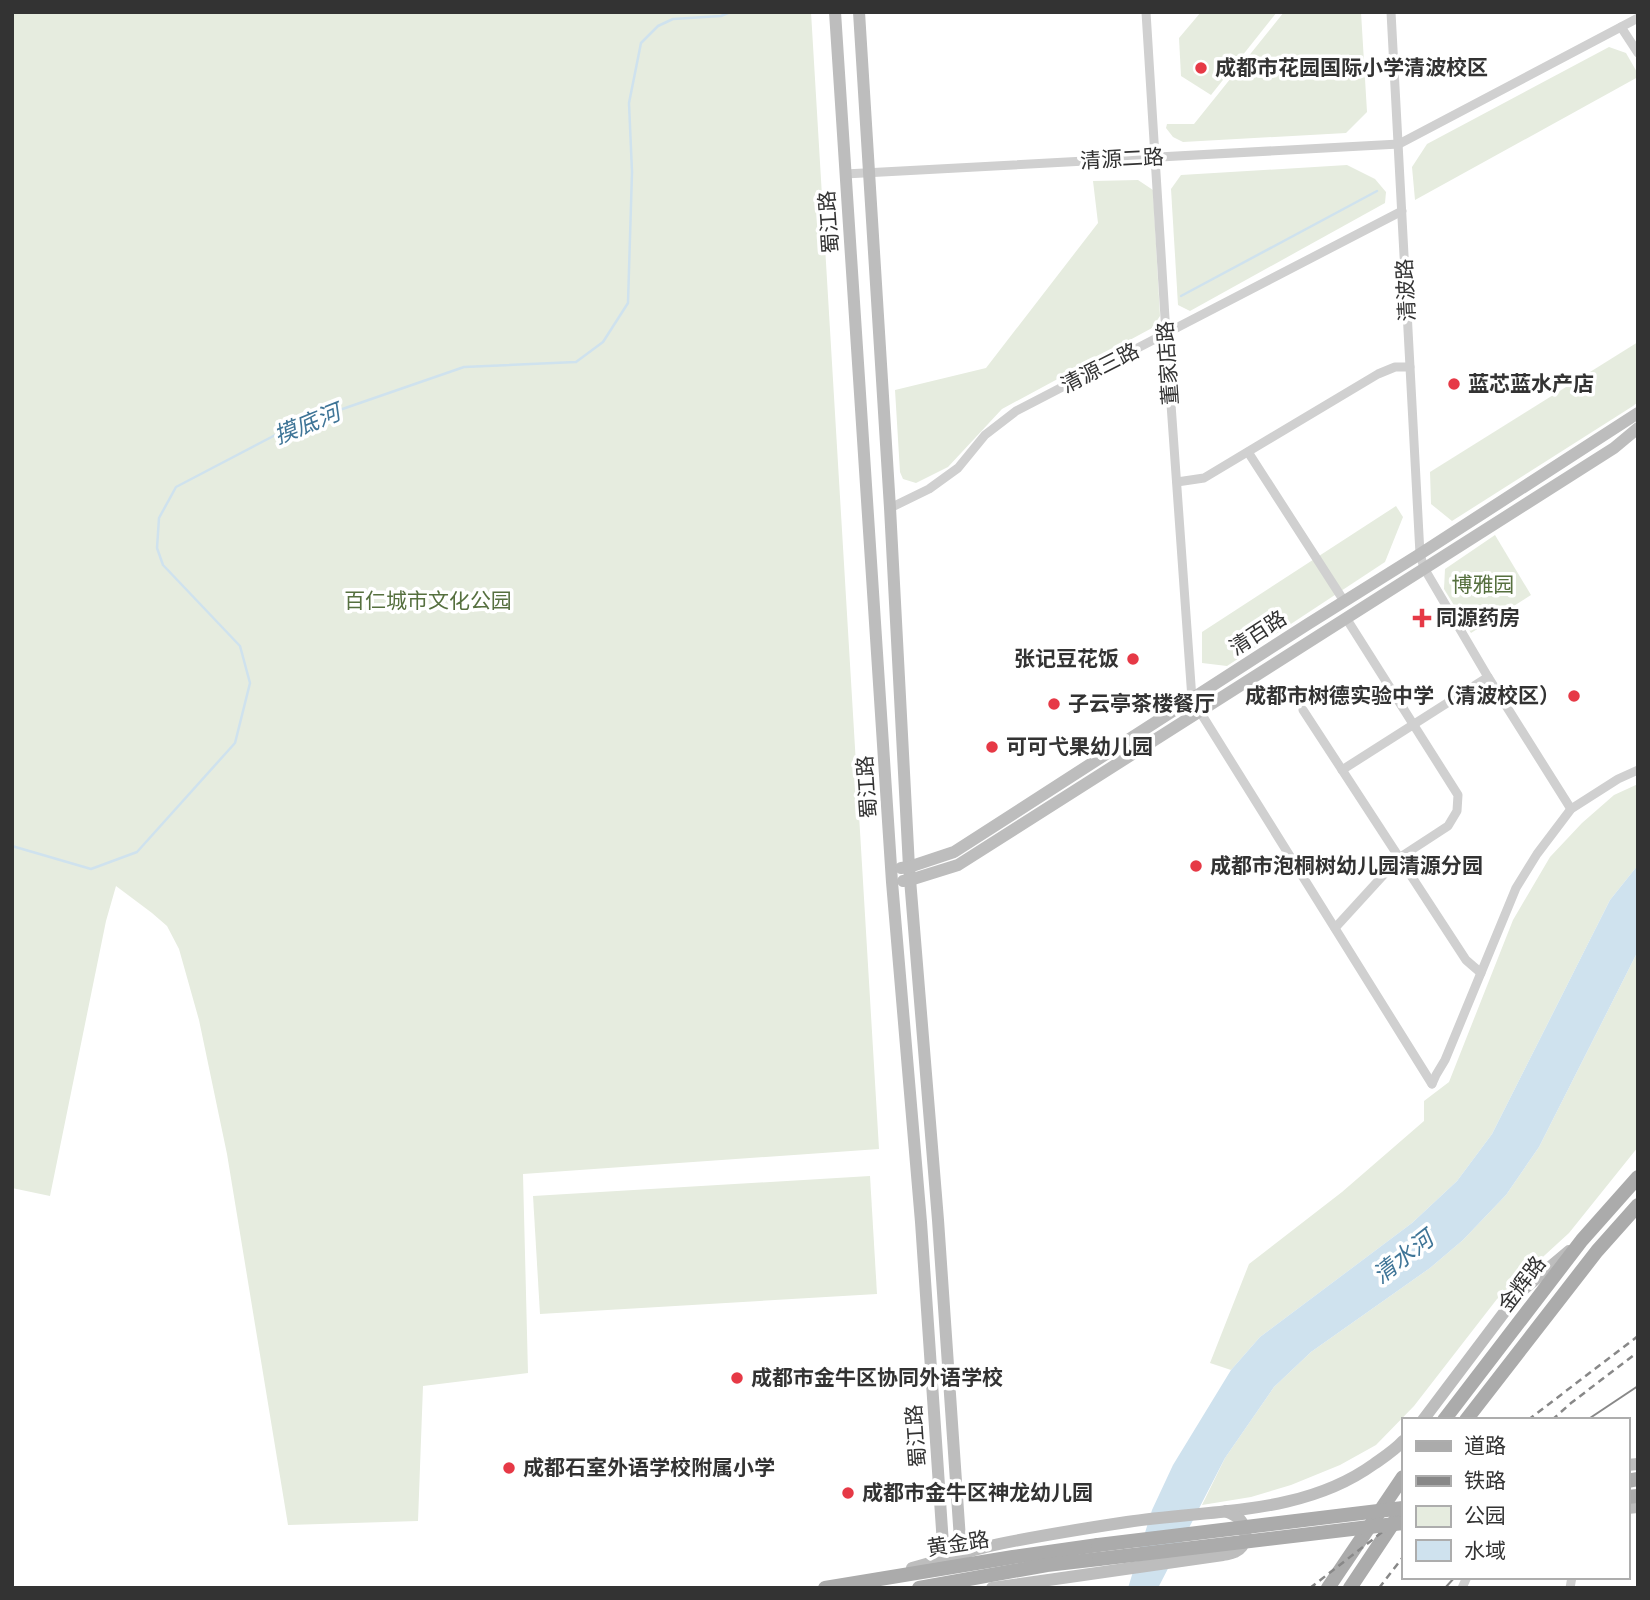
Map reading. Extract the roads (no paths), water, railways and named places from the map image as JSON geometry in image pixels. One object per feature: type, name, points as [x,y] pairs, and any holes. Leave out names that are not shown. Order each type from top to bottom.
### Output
[{"type":"main road","name":"金辉路","points":[[1446,1418],[1582,1240],[1638,1177]]},
{"type":"main road","name":"金辉路","points":[[1468,1418],[1597,1251],[1638,1205]]},
{"type":"main road","points":[[1328,1588],[1402,1478]]},
{"type":"main road","points":[[1099,1552],[1402,1508]]},
{"type":"main road","points":[[1350,1588],[1402,1510]]},
{"type":"main road","points":[[1099,1552],[1402,1523]]},
{"type":"main road","name":"黄金路","points":[[825,1588],[1013,1557],[1099,1552]]},
{"type":"main road","name":"黄金路","points":[[919,1588],[1047,1566],[1099,1552]]},
{"type":"street","name":"蜀江路","points":[[835,12],[892,875],[922,1236],[944,1559]]},
{"type":"street","name":"蜀江路","points":[[859,12],[890,508],[909,874],[938,1223],[961,1554]]},
{"type":"street","name":"董家店路","points":[[1146,12],[1192,699],[1432,1084],[1446,1060],[1481,973]]},
{"type":"street","name":"清波路","points":[[1391,12],[1420,554],[1424,568],[1488,677],[1571,809]]},
{"type":"street","points":[[1399,144],[1638,18]]},
{"type":"street","points":[[1621,27],[1638,53]]},
{"type":"street","name":"清源二路","points":[[845,174],[1399,144]]},
{"type":"street","name":"清源三路","points":[[890,508],[929,489],[958,468],[985,435],[1016,411],[1402,211]]},
{"type":"street","points":[[1177,482],[1204,478],[1378,374],[1395,367],[1410,367]]},
{"type":"street","name":"清百路","points":[[909,874],[954,852],[1638,413]]},
{"type":"street","name":"清百路","points":[[892,875],[958,865],[1614,448],[1638,428]]},
{"type":"street","points":[[1248,452],[1344,601]]},
{"type":"street","points":[[1335,928],[1399,858],[1448,826],[1457,811],[1458,795],[1346,618]]},
{"type":"street","points":[[1342,770],[1488,677]]},
{"type":"street","points":[[1303,710],[1465,960],[1481,973],[1516,888],[1537,854],[1571,809],[1618,779],[1638,770]]},
{"type":"street","points":[[1425,1418],[1518,1294],[1582,1240]]},
{"type":"street","points":[[870,1580],[989,1546],[1141,1520],[1291,1502],[1328,1490],[1362,1473],[1402,1442]]},
{"type":"street","points":[[992,1588],[1237,1552],[1243,1546],[1245,1536],[1243,1522],[1237,1516],[1221,1512]]},
{"type":"water","name":"清水河","points":[[1638,865],[1638,951],[1539,1147],[1506,1195],[1463,1240],[1430,1268],[1311,1352],[1274,1387],[1225,1458],[1158,1588],[1128,1588],[1152,1510],[1173,1465],[1231,1370],[1260,1337],[1412,1223],[1457,1181],[1492,1134],[1610,900]]},
{"type":"waterway","name":"摸底河","points":[[12,846],[91,869],[137,852],[235,743],[250,683],[240,646],[163,565],[157,548],[159,518],[176,487],[299,424],[464,367],[576,362],[603,342],[628,303],[632,172],[629,103],[641,43],[658,26],[673,19],[721,16],[730,12]]},
{"type":"waterway","points":[[1181,296],[1377,191]]},
{"type":"tram line","points":[[1590,1418],[1638,1386]]},
{"type":"tram line","points":[[1445,1588],[1453,1579]]},
{"type":"railway","points":[[1531,1418],[1638,1336]]},
{"type":"railway","points":[[1554,1418],[1638,1352]]},
{"type":"railway","points":[[1310,1588],[1402,1517]]},
{"type":"railway","points":[[1379,1588],[1402,1558]]},
{"type":"place","name":"成都市花园国际小学清波校区","points":[[1201,68]]},
{"type":"place","name":"蓝芯蓝水产店","points":[[1454,384]]},
{"type":"place","name":"同源药房","points":[[1422,618]]},
{"type":"place","name":"张记豆花饭","points":[[1133,659]]},
{"type":"place","name":"成都市树德实验中学（清波校区）","points":[[1574,696]]},
{"type":"place","name":"子云亭茶楼餐厅","points":[[1054,704]]},
{"type":"place","name":"可可弋果幼儿园","points":[[992,747]]},
{"type":"place","name":"成都市泡桐树幼儿园清源分园","points":[[1196,866]]},
{"type":"place","name":"成都市金牛区协同外语学校","points":[[737,1378]]},
{"type":"place","name":"成都石室外语学校附属小学","points":[[509,1468]]},
{"type":"place","name":"成都市金牛区神龙幼儿园","points":[[848,1493]]},
{"type":"park label","name":"博雅园","points":[[1483,585]]},
{"type":"park label","name":"百仁城市文化公园","points":[[428,601]]}]
